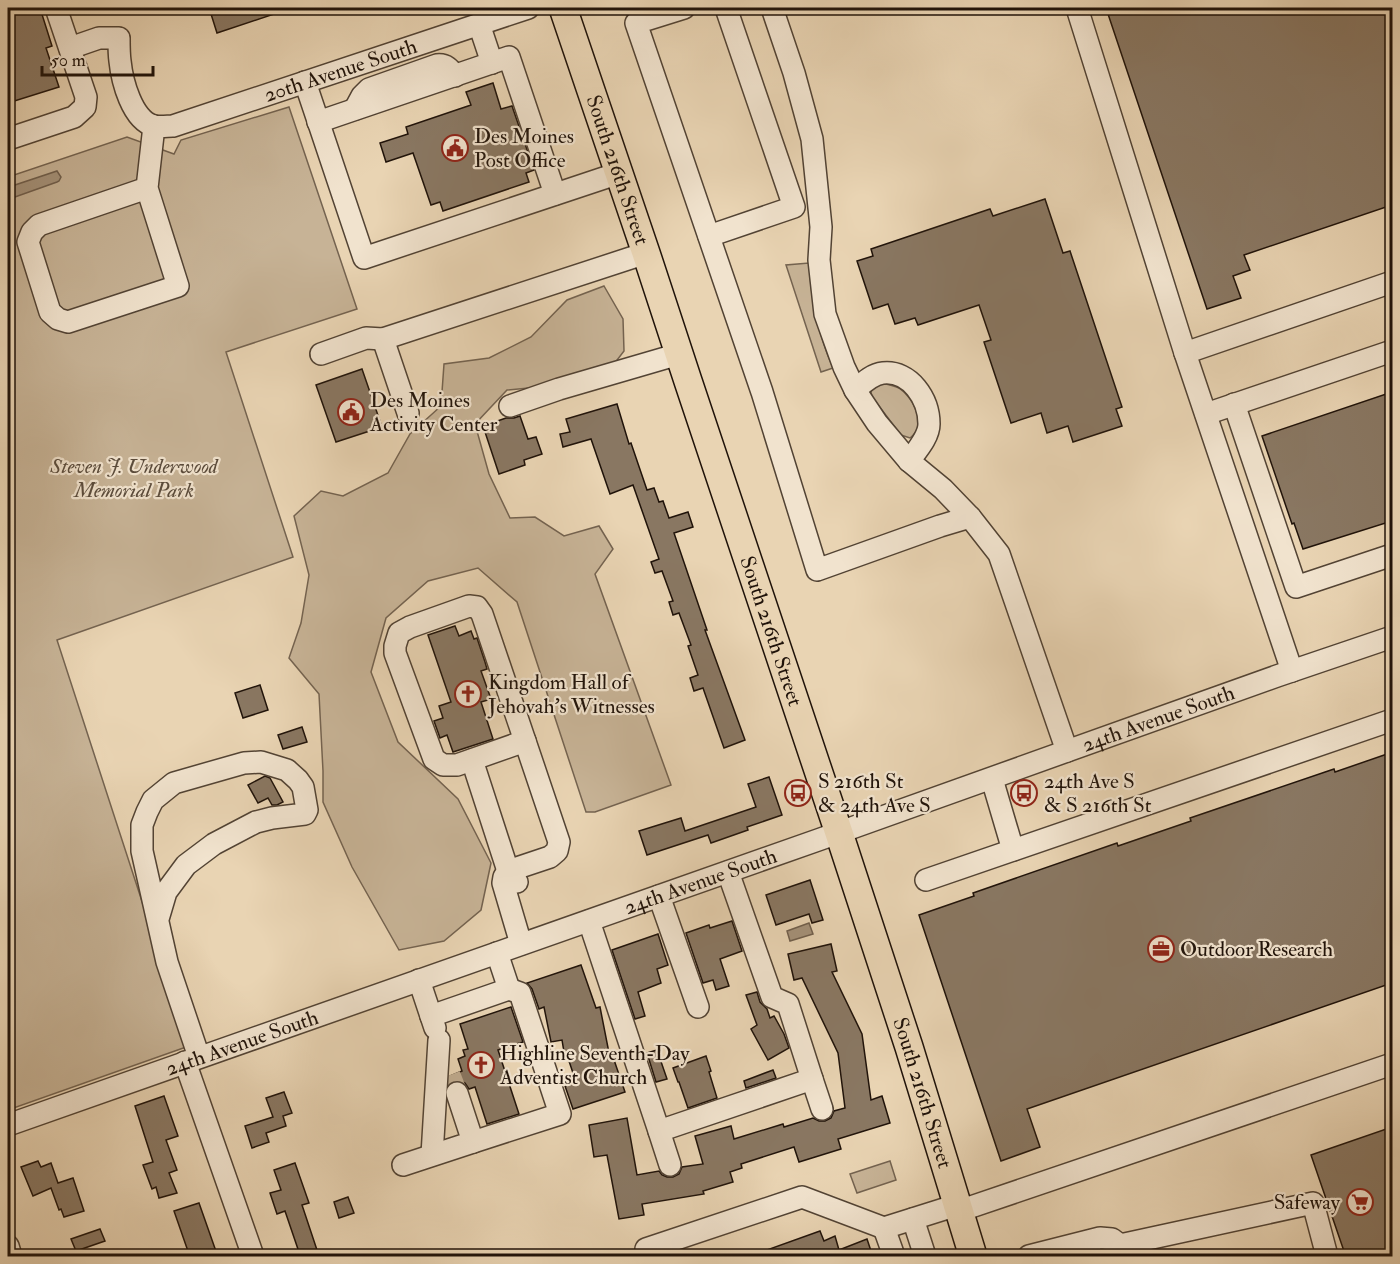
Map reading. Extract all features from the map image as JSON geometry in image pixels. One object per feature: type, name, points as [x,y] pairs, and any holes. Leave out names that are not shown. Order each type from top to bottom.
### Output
[{"type":"main road","name":"South 216th Street","points":[[563,8],[909,1047],[958,1208],[966,1255]]},
{"type":"street","points":[[8,139],[74,117],[85,107],[86,97],[56,8]]},
{"type":"street","name":"20th Avenue South","points":[[154,126],[173,126],[528,8]]},
{"type":"street","points":[[684,8],[636,23],[762,392],[817,570],[970,517]]},
{"type":"street","points":[[709,236],[794,207],[726,8]]},
{"type":"street","points":[[772,8],[794,73],[812,139],[821,227],[819,260],[825,314],[844,367],[855,390],[877,423],[909,461],[943,489],[970,517],[999,554],[1067,751]]},
{"type":"street","points":[[1077,8],[1185,353],[1292,671]]},
{"type":"street","points":[[479,24],[492,63]]},
{"type":"street","points":[[70,48],[99,38],[119,38],[120,63],[127,93],[143,119],[154,126],[147,188],[178,286],[68,322],[58,319],[50,312],[28,242],[32,232],[39,225],[147,188]]},
{"type":"street","points":[[318,122],[509,57],[555,194]]},
{"type":"street","points":[[305,82],[364,258],[619,172]]},
{"type":"street","points":[[321,354],[366,338],[383,339],[646,253]]},
{"type":"street","points":[[1185,353],[1392,282]]},
{"type":"street","points":[[383,339],[408,413]]},
{"type":"street","points":[[1206,414],[1392,351]]},
{"type":"street","points":[[510,406],[559,389],[679,354]]},
{"type":"street","points":[[855,390],[871,377],[882,373],[895,374],[911,382],[921,395],[926,406],[929,424],[926,435],[909,461]]},
{"type":"street","points":[[1234,404],[1296,587],[1392,555]]},
{"type":"street","points":[[508,871],[550,857],[557,851],[559,842],[525,741],[482,614],[477,607],[469,606],[399,633],[394,646],[395,653],[434,759],[443,765],[457,765],[525,741]]},
{"type":"street","name":"24th Avenue South","points":[[8,1125],[1292,671],[1392,639]]},
{"type":"street","points":[[926,880],[1392,720]]},
{"type":"street","points":[[472,760],[508,871],[516,880],[527,942]]},
{"type":"street","points":[[158,919],[166,892],[186,865],[214,844],[256,822],[305,814],[307,810],[303,787],[287,770],[261,762],[244,763],[174,783],[153,800],[142,825],[142,851],[167,962],[192,1059],[253,1257]]},
{"type":"street","points":[[992,778],[1013,850]]},
{"type":"street","points":[[728,872],[771,997],[788,1004],[822,1109]]},
{"type":"street","points":[[659,896],[698,1007]]},
{"type":"street","points":[[588,921],[670,1165]]},
{"type":"street","points":[[497,953],[509,989]]},
{"type":"street","points":[[419,980],[473,1142]]},
{"type":"street","points":[[403,1165],[560,1113],[519,993],[509,989],[431,1016]]},
{"type":"street","points":[[432,1155],[439,1040]]},
{"type":"street","points":[[646,1249],[802,1197],[884,1228],[958,1208],[1392,1064]]},
{"type":"street","points":[[659,1131],[812,1079]]},
{"type":"street","points":[[1029,1257],[1100,1238],[1112,1239],[1122,1251],[1313,1203],[1327,1257]]},
{"type":"street","points":[[913,1219],[925,1257]]},
{"type":"street","points":[[884,1228],[894,1257]]},
{"type":"street","points":[[8,1246],[11,1257]]},
{"type":"green space","name":"Steven J. Underwood Memorial Park","points":[[289,107],[357,309],[226,352],[293,557],[57,640],[189,1046],[8,1110],[8,177],[127,137],[174,154],[181,140]]},
{"type":"green space","points":[[809,263],[816,317],[833,368],[821,372],[786,265]]},
{"type":"green space","points":[[604,286],[623,319],[624,351],[601,381],[507,390],[475,424],[489,474],[510,518],[535,517],[564,536],[599,526],[613,549],[595,574],[671,785],[595,812],[586,812],[517,602],[478,568],[428,581],[386,618],[371,672],[398,742],[458,799],[491,863],[481,910],[444,941],[399,950],[352,867],[323,802],[319,694],[289,658],[301,623],[309,575],[294,516],[321,491],[343,496],[388,473],[410,434],[441,406],[444,364],[489,358],[531,337],[567,300]]},
{"type":"green space","points":[[880,383],[899,388],[909,398],[917,412],[918,426],[910,438],[901,435],[872,397],[871,392],[874,386]]},
{"type":"green space","points":[[890,1161],[896,1180],[857,1193],[850,1174]]},
{"type":"shaded area","points":[[57,171],[61,177],[57,182],[15,197],[8,192],[12,186]]},
{"type":"shaded area","points":[[809,923],[813,934],[790,941],[787,931]]},
{"type":"building","points":[[8,8],[40,8],[52,46],[46,48],[59,87],[8,103]]},
{"type":"building","points":[[231,8],[286,8],[286,10],[217,33],[211,14]]},
{"type":"building","points":[[1106,8],[1392,8],[1392,205],[1244,255],[1250,270],[1233,276],[1241,298],[1207,309]]},
{"type":"building","name":"Des Moines Post Office","points":[[493,83],[501,109],[512,106],[534,170],[526,173],[529,182],[443,211],[440,202],[431,205],[413,153],[386,162],[380,143],[408,134],[406,127],[471,105],[466,92]]},
{"type":"building","points":[[1045,199],[1063,253],[1070,251],[1122,407],[1116,409],[1122,426],[1073,442],[1068,426],[1047,433],[1041,413],[1011,423],[984,342],[991,340],[979,305],[918,325],[915,318],[895,324],[888,304],[873,309],[857,261],[873,256],[871,249],[990,209],[993,216]]},
{"type":"building","name":"Des Moines Activity Center","points":[[362,369],[382,427],[336,442],[316,385]]},
{"type":"building","points":[[1392,392],[1392,521],[1303,549],[1294,523],[1292,524],[1262,436]]},
{"type":"building","points":[[617,404],[629,444],[631,443],[647,490],[654,488],[659,502],[663,501],[669,518],[688,512],[693,527],[674,533],[707,630],[705,630],[745,740],[724,748],[703,688],[694,691],[690,678],[698,675],[688,646],[691,645],[679,613],[673,615],[669,602],[673,601],[662,571],[655,573],[651,562],[659,559],[633,485],[610,494],[591,439],[563,447],[560,434],[570,432],[566,419]]},
{"type":"building","points":[[520,416],[528,439],[536,437],[542,454],[524,460],[525,465],[499,474],[483,426]]},
{"type":"building","name":"Kingdom Hall of Jehovah's Witnesses","points":[[455,626],[459,636],[471,631],[474,639],[477,638],[487,669],[481,671],[491,699],[481,702],[493,739],[453,752],[447,735],[440,738],[434,721],[443,718],[439,706],[451,702],[428,635]]},
{"type":"building","points":[[260,685],[268,710],[243,718],[235,693]]},
{"type":"building","points":[[302,727],[307,742],[283,749],[278,735]]},
{"type":"building","name":"Outdoor Research","points":[[1390,753],[1392,760],[1392,983],[1027,1109],[1040,1147],[1001,1161],[919,915],[974,896],[973,893],[1117,843],[1118,846],[1191,821],[1190,818],[1334,769],[1335,772]]},
{"type":"building","points":[[265,776],[270,778],[283,802],[272,805],[268,798],[258,803],[248,785]]},
{"type":"building","points":[[769,777],[782,815],[711,843],[708,835],[647,855],[639,831],[681,818],[685,831],[756,807],[748,784]]},
{"type":"building","points":[[810,880],[823,920],[812,923],[809,914],[776,925],[766,895]]},
{"type":"building","points":[[732,921],[742,951],[720,959],[729,986],[716,990],[713,980],[703,983],[686,933],[709,925],[710,928]]},
{"type":"building","points":[[658,934],[668,965],[657,969],[661,983],[638,992],[645,1016],[635,1019],[612,950]]},
{"type":"building","points":[[831,944],[837,971],[832,972],[862,1034],[871,1100],[882,1096],[890,1123],[838,1139],[841,1149],[799,1162],[794,1147],[741,1164],[742,1168],[730,1172],[733,1182],[703,1191],[704,1194],[642,1204],[644,1215],[619,1219],[607,1155],[594,1157],[589,1125],[627,1118],[637,1175],[659,1171],[662,1175],[673,1177],[679,1174],[682,1167],[703,1164],[695,1136],[731,1126],[734,1139],[783,1124],[784,1127],[813,1118],[825,1121],[831,1118],[834,1111],[845,1108],[838,1053],[802,978],[794,980],[788,954]]},
{"type":"building","points":[[581,965],[596,1008],[600,1007],[610,1058],[613,1057],[625,1092],[573,1109],[565,1086],[576,1082],[566,1052],[564,1052],[562,1040],[551,1042],[544,1007],[539,1009],[532,989],[527,983]]},
{"type":"building","points":[[757,992],[770,1018],[774,1016],[789,1048],[768,1060],[751,1029],[757,1025],[746,995]]},
{"type":"building","name":"Highline Seventh-Day Adventist Church","points":[[511,1007],[523,1042],[498,1050],[519,1114],[487,1124],[475,1087],[469,1089],[459,1080],[449,1083],[450,1076],[462,1071],[458,1059],[465,1056],[463,1050],[468,1049],[460,1024]]},
{"type":"building","points":[[657,1050],[667,1079],[656,1082],[647,1053]]},
{"type":"building","points":[[706,1056],[717,1098],[688,1108],[673,1068]]},
{"type":"building","points":[[773,1070],[776,1078],[746,1088],[744,1081]]},
{"type":"building","points":[[284,1092],[292,1113],[283,1116],[286,1126],[266,1133],[269,1142],[252,1148],[245,1126],[273,1117],[266,1098]]},
{"type":"building","points":[[164,1096],[178,1136],[166,1140],[177,1170],[169,1173],[177,1193],[159,1198],[156,1187],[152,1189],[143,1165],[153,1162],[135,1106]]},
{"type":"building","name":"Safeway","points":[[1392,1127],[1392,1257],[1346,1257],[1311,1155]]},
{"type":"building","points":[[38,1161],[41,1167],[51,1163],[58,1183],[73,1178],[84,1211],[64,1217],[51,1188],[33,1196],[21,1167]]},
{"type":"building","points":[[295,1163],[309,1203],[302,1205],[317,1250],[300,1255],[285,1211],[277,1214],[270,1193],[281,1190],[274,1170]]},
{"type":"building","points":[[348,1197],[354,1213],[339,1218],[334,1202]]},
{"type":"building","points":[[199,1203],[218,1257],[190,1257],[174,1211]]},
{"type":"building","points":[[100,1229],[105,1241],[76,1251],[71,1239]]},
{"type":"building","points":[[820,1231],[824,1241],[835,1236],[839,1250],[867,1239],[873,1257],[753,1257],[753,1255]]},
{"type":"tunnel","points":[[450,1075],[457,1093]]},
{"type":"place","name":"Des Moines Post Office","points":[[455,148]]},
{"type":"place","name":"Des Moines Activity Center","points":[[351,412]]},
{"type":"place","name":"Kingdom Hall of Jehovah's Witnesses","points":[[468,694]]},
{"type":"place","name":"S 216th St & 24th Ave S","points":[[798,793]]},
{"type":"place","name":"24th Ave S & S 216th St","points":[[1024,793]]},
{"type":"place","name":"Outdoor Research","points":[[1161,949]]},
{"type":"place","name":"Highline Seventh-Day Adventist Church","points":[[481,1065]]},
{"type":"place","name":"Safeway","points":[[1360,1202]]}]
